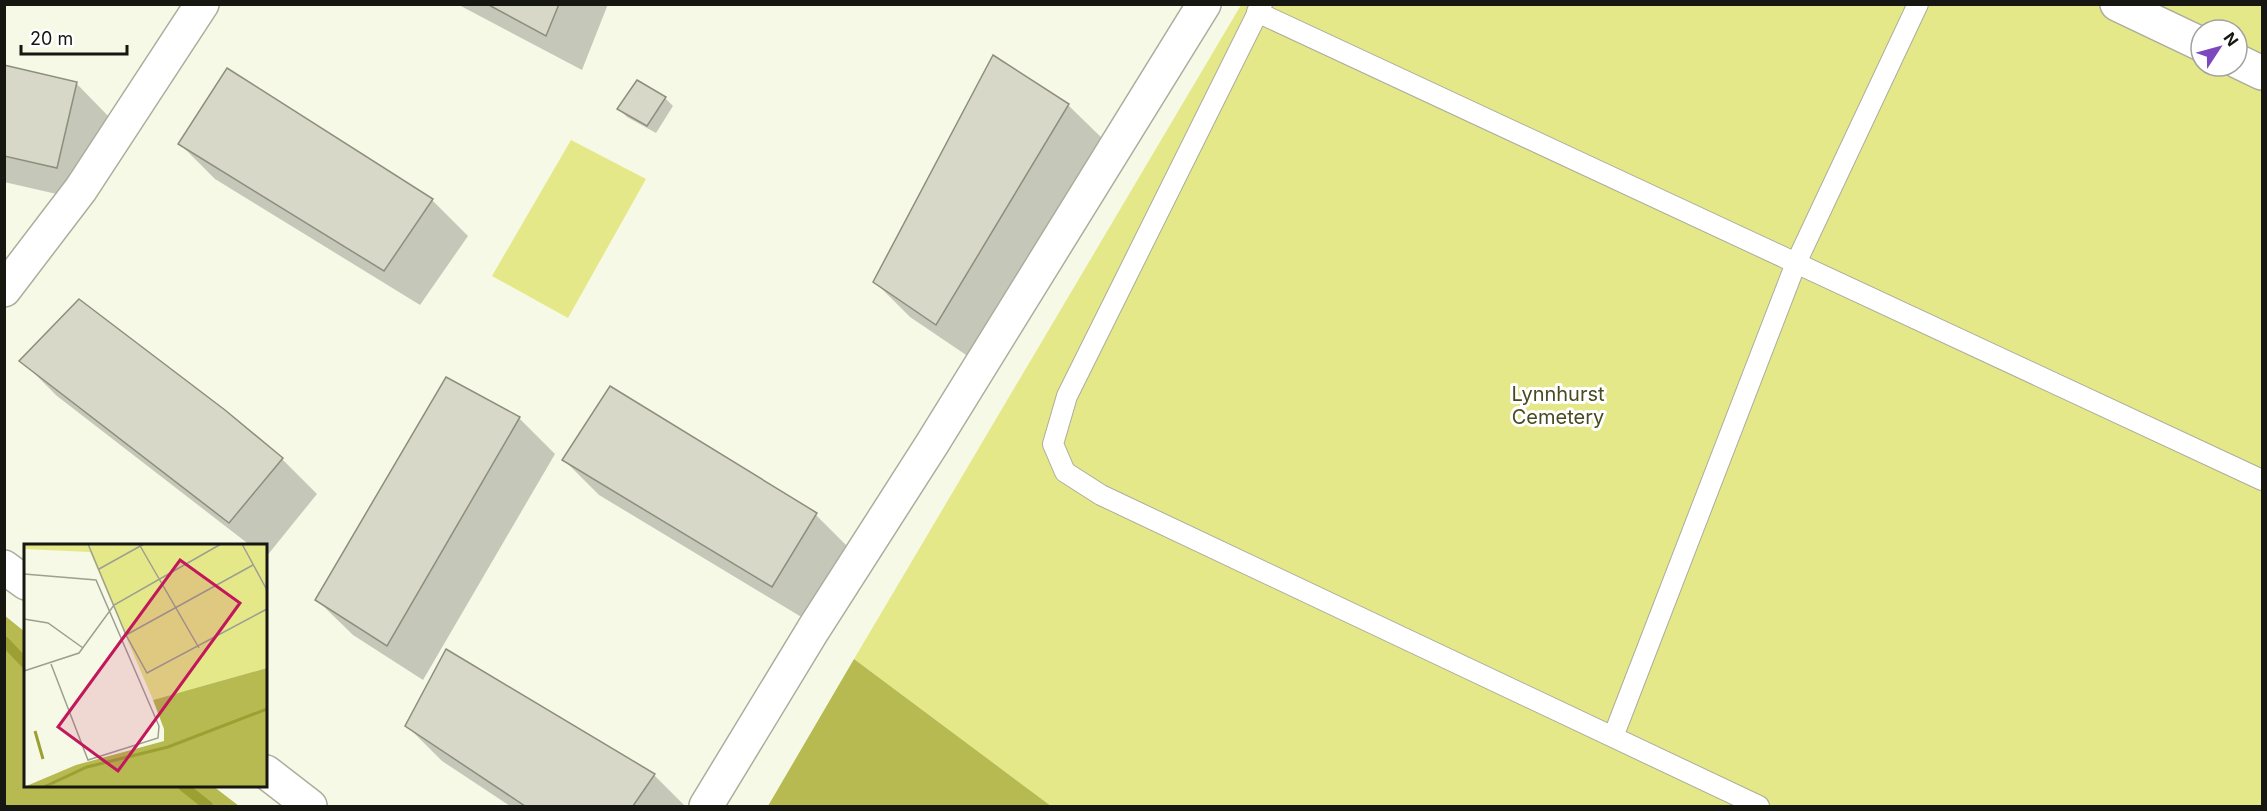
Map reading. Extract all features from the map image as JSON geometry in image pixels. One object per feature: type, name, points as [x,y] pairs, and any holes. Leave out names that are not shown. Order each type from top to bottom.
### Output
[{"type":"street","points":[[4,290],[81,189],[202,4]]},
{"type":"street","points":[[706,807],[813,630],[932,444],[1204,4]]},
{"type":"street","points":[[2117,4],[2189,38]]},
{"type":"street","points":[[4,567],[24,582]]},
{"type":"street","points":[[267,773],[310,807]]},
{"type":"lane","points":[[1613,737],[1796,263],[1918,4]]},
{"type":"lane","points":[[1759,807],[1101,495],[1065,472],[1053,444],[1066,396],[1260,8],[1796,263],[2262,480]]},
{"type":"green space","name":"Lynnhurst Cemetery","points":[[1241,5],[2262,5],[2262,806],[1051,806],[854,659]]},
{"type":"green space","points":[[571,140],[646,179],[568,318],[492,276]]},
{"type":"shaded area","points":[[4,615],[24,631],[24,787],[214,787],[239,806],[5,806]]},
{"type":"shaded area","points":[[854,659],[1051,806],[768,806]]},
{"type":"building","points":[[487,4],[559,4],[546,36]]},
{"type":"building","points":[[993,55],[1069,104],[936,325],[873,282]]},
{"type":"building","points":[[4,65],[77,82],[57,168],[4,156]]},
{"type":"building","points":[[227,68],[433,199],[384,271],[178,144]]},
{"type":"building","points":[[637,80],[666,97],[647,126],[617,109]]},
{"type":"building","points":[[79,299],[225,410],[283,458],[229,523],[19,361]]},
{"type":"building","points":[[446,377],[520,417],[387,646],[315,600]]},
{"type":"building","points":[[610,386],[817,513],[772,587],[562,460]]},
{"type":"building","points":[[446,649],[655,774],[633,806],[525,806],[405,726]]},
{"type":"waterway","points":[[4,641],[24,662]]},
{"type":"waterway","points":[[184,787],[208,806]]}]
